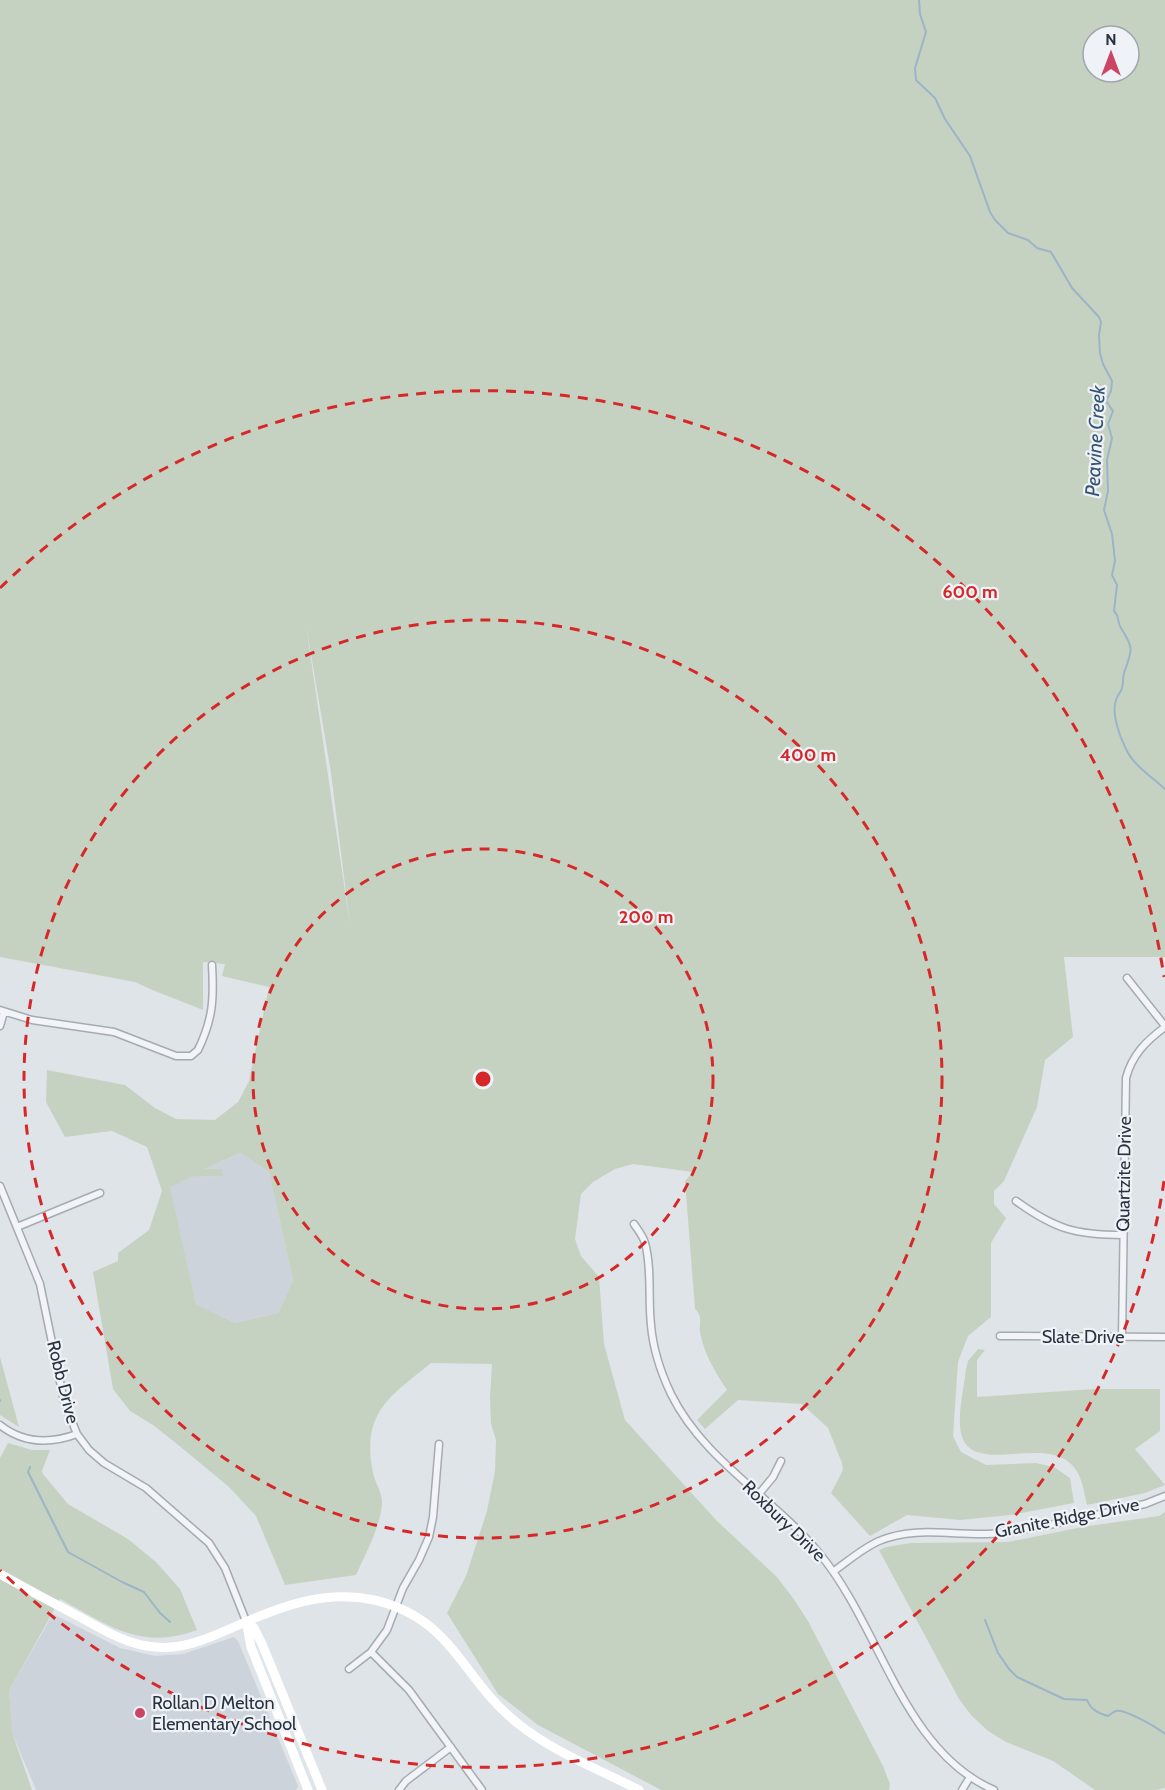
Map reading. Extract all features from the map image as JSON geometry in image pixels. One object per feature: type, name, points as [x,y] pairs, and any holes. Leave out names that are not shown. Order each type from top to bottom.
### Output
[{"type":"street","points":[[0,1026],[2,1011],[32,1020],[114,1032],[176,1056],[191,1056],[198,1050],[211,1016],[214,997],[212,964]]},
{"type":"street","points":[[1127,978],[1165,1026]]},
{"type":"street","name":"Quartzite Drive","points":[[1122,1337],[1126,1078],[1128,1068],[1143,1044],[1165,1026]]},
{"type":"street","name":"Robb Drive","points":[[0,1186],[40,1284],[64,1401],[77,1434],[104,1464],[138,1482],[209,1543],[225,1568],[246,1621],[251,1647],[308,1790]]},
{"type":"street","points":[[17,1227],[100,1193]]},
{"type":"street","points":[[1016,1201],[1048,1222],[1068,1230],[1123,1235]]},
{"type":"street","name":"Roxbury Drive","points":[[634,1224],[645,1243],[652,1335],[659,1363],[672,1396],[684,1416],[735,1474],[809,1542],[834,1571],[850,1595],[917,1722],[942,1754],[970,1778],[994,1790]]},
{"type":"street","name":"Slate Drive","points":[[1000,1336],[1165,1337]]},
{"type":"street","points":[[0,1425],[17,1435],[37,1441],[59,1440],[77,1434]]},
{"type":"street","points":[[349,1669],[370,1652],[387,1630],[395,1607],[415,1569],[432,1527],[439,1444]]},
{"type":"street","points":[[759,1494],[773,1477],[781,1461]]},
{"type":"street","name":"Granite Ridge Drive","points":[[834,1571],[870,1546],[892,1536],[921,1533],[1011,1532],[1145,1504],[1165,1496]]},
{"type":"street","points":[[0,1574],[114,1636],[138,1645],[156,1647],[184,1646],[288,1605],[320,1597],[357,1597],[395,1607],[420,1620],[441,1636],[500,1708],[522,1727],[545,1742],[639,1790]]},
{"type":"street","name":"Robb Drive","points":[[246,1621],[254,1628],[262,1644],[322,1790]]},
{"type":"street","points":[[370,1652],[409,1690],[482,1790]]},
{"type":"street","points":[[399,1790],[406,1781],[451,1747]]},
{"type":"street","points":[[962,1790],[970,1778]]},
{"type":"shaded area","points":[[240,1153],[269,1172],[293,1280],[278,1313],[235,1323],[196,1304],[169,1186],[191,1177],[223,1176],[222,1169],[203,1170]]},
{"type":"shaded area","name":"Rollan D Melton Elementary School","points":[[53,1614],[120,1648],[155,1656],[183,1654],[234,1637],[238,1641],[298,1786],[296,1790],[36,1790],[13,1735],[9,1691]]},
{"type":"green space","points":[[0,0],[1165,0],[1165,957],[1064,957],[1073,1037],[1045,1060],[1037,1107],[1004,1181],[994,1191],[994,1204],[1006,1218],[991,1243],[991,1317],[968,1336],[958,1362],[953,1436],[961,1452],[986,1465],[1036,1463],[1054,1467],[1070,1478],[1074,1503],[1010,1515],[960,1520],[907,1515],[870,1536],[831,1493],[843,1470],[842,1463],[828,1428],[802,1404],[738,1400],[705,1429],[697,1420],[727,1390],[707,1355],[700,1332],[700,1317],[695,1309],[685,1181],[693,1172],[633,1164],[615,1169],[593,1182],[581,1194],[575,1239],[581,1256],[599,1277],[604,1344],[625,1420],[717,1521],[777,1577],[793,1598],[808,1621],[883,1766],[890,1784],[889,1790],[661,1790],[538,1725],[498,1694],[447,1613],[466,1576],[487,1511],[495,1471],[496,1440],[491,1424],[490,1398],[492,1364],[431,1363],[391,1397],[375,1421],[371,1435],[370,1452],[373,1473],[382,1500],[382,1509],[373,1538],[356,1575],[285,1585],[256,1516],[229,1487],[153,1425],[130,1411],[113,1389],[93,1272],[118,1261],[118,1253],[149,1230],[162,1191],[147,1147],[112,1131],[65,1137],[46,1102],[47,1070],[125,1085],[155,1108],[176,1119],[215,1120],[238,1102],[249,1081],[269,987],[222,976],[225,964],[203,962],[203,1010],[135,982],[0,957]],"holes":[[[306,625],[331,773],[350,925]],[[240,1153],[269,1172],[293,1280],[278,1313],[235,1323],[196,1304],[170,1187],[191,1177],[223,1176],[222,1169],[205,1169]]]},
{"type":"green space","points":[[978,1349],[985,1350],[977,1360],[977,1397],[1095,1389],[1160,1389],[1160,1431],[1135,1449],[1165,1485],[1145,1493],[1087,1505],[1082,1483],[1076,1470],[1063,1458],[1028,1453],[991,1455],[976,1451],[965,1442],[960,1418],[968,1361]]},
{"type":"green space","points":[[0,1357],[19,1427],[0,1415]]},
{"type":"green space","points":[[8,1443],[32,1450],[50,1450],[43,1474],[68,1504],[128,1539],[156,1562],[180,1589],[197,1630],[177,1636],[158,1638],[141,1636],[109,1626],[60,1599],[9,1691],[13,1735],[32,1790],[0,1790],[0,1458]]},
{"type":"green space","points":[[1165,1512],[1165,1788],[1156,1790],[1095,1790],[1053,1761],[1006,1742],[988,1731],[971,1715],[959,1699],[879,1550],[911,1543],[1008,1542],[1082,1527],[1159,1516]]},
{"type":"waterway","name":"Peavine Creek","points":[[919,0],[920,14],[926,32],[915,68],[916,80],[935,98],[945,119],[970,156],[990,212],[1008,233],[1028,240],[1037,248],[1051,252],[1072,288],[1101,322],[1100,353],[1112,381],[1111,391],[1106,401],[1113,411],[1108,424],[1112,438],[1107,460],[1108,491],[1104,510],[1112,534],[1115,561],[1112,575],[1117,585],[1114,611],[1130,648],[1122,688],[1115,706],[1115,718],[1129,755],[1138,766],[1165,789]]},
{"type":"waterway","points":[[30,1467],[28,1472],[68,1552],[144,1592],[170,1622]]},
{"type":"waterway","points":[[985,1620],[998,1653],[1017,1677],[1064,1699],[1087,1700],[1093,1709],[1104,1715],[1108,1716],[1116,1711],[1126,1712],[1165,1734]]},
{"type":"place","name":"Rollan D Melton Elementary School","points":[[140,1713]]}]
